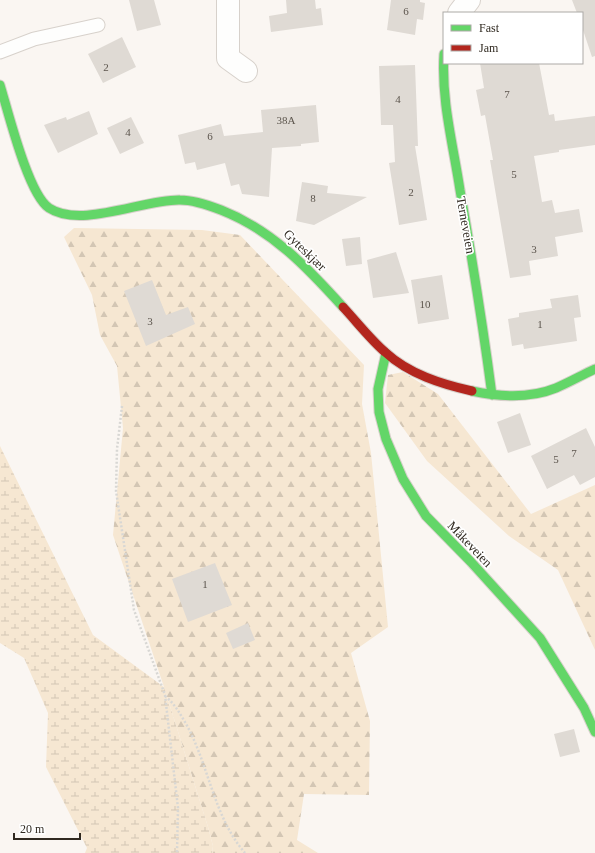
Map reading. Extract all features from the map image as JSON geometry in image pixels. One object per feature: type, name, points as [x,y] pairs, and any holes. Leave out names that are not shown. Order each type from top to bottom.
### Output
[{"type":"street","points":[[228,0],[228,58],[246,71]]},
{"type":"street","points":[[460,12],[469,0]]},
{"type":"street","name":"Terneveien","points":[[444,64],[445,93],[450,129],[486,336],[492,395]]},
{"type":"street","name":"Gyteskjær","points":[[0,84],[30,177],[38,196],[48,208],[59,214],[74,216],[180,200],[204,204],[232,213],[261,229],[285,246],[386,353],[409,369],[432,381],[492,395],[517,395],[544,392],[595,369]]},
{"type":"street","name":"Måkeveien","points":[[386,353],[378,389],[379,412],[386,439],[403,479],[426,516],[471,562],[540,638],[584,708],[595,732]]},
{"type":"lane","points":[[0,52],[34,39],[98,25]]},
{"type":"path","points":[[122,406],[117,449],[116,491],[134,610],[165,695],[178,808],[177,853]]},
{"type":"path","points":[[165,695],[174,703],[194,738],[218,804],[234,840],[246,853]]},
{"type":"green space","points":[[74,228],[202,230],[240,235],[364,365],[362,404],[371,453],[388,627],[351,653],[370,721],[369,795],[304,794],[297,840],[318,853],[212,853],[213,846],[208,827],[164,687],[113,535],[123,428],[117,366],[100,335],[92,295],[64,237]]},
{"type":"green space","points":[[403,372],[438,394],[531,514],[595,485],[595,650],[558,570],[509,536],[427,461],[385,403],[388,375]]},
{"type":"green space","points":[[0,446],[93,635],[164,687],[208,827],[213,846],[212,853],[85,853],[87,848],[46,767],[48,713],[24,658],[0,643]]},
{"type":"building","points":[[129,0],[154,0],[161,25],[137,31]]},
{"type":"building","points":[[286,0],[315,0],[316,9],[321,8],[323,25],[271,32],[269,16],[287,13]]},
{"type":"building","points":[[391,0],[420,0],[420,2],[425,3],[423,20],[417,19],[415,35],[387,30]]},
{"type":"building","points":[[572,0],[595,0],[595,56],[592,57],[583,30],[583,12],[577,12]]},
{"type":"building","points":[[122,37],[136,67],[103,83],[88,54]]},
{"type":"building","points":[[480,64],[539,64],[549,115],[554,114],[555,121],[595,116],[595,145],[559,150],[559,152],[534,156],[542,202],[552,200],[555,213],[579,209],[583,232],[555,237],[558,256],[529,261],[531,275],[510,278],[490,160],[493,160],[485,115],[481,116],[476,90],[484,88]]},
{"type":"building","points":[[415,65],[418,146],[415,146],[427,220],[399,225],[389,163],[395,162],[393,125],[381,125],[379,66]]},
{"type":"building","points":[[316,105],[319,142],[301,144],[301,146],[272,148],[269,197],[242,194],[239,184],[231,186],[225,163],[197,170],[195,162],[185,164],[178,135],[221,124],[224,136],[263,132],[261,110]]},
{"type":"building","points":[[89,111],[98,134],[58,153],[44,125],[66,117],[67,120]]},
{"type":"building","points":[[131,117],[144,143],[120,154],[107,128]]},
{"type":"building","points":[[302,182],[328,186],[327,193],[367,197],[314,225],[296,221]]},
{"type":"building","points":[[360,237],[362,264],[346,266],[342,239]]},
{"type":"building","points":[[396,252],[409,293],[373,298],[367,260]]},
{"type":"building","points":[[442,275],[449,319],[418,324],[411,280]]},
{"type":"building","points":[[152,280],[166,315],[188,307],[195,324],[146,346],[124,291]]},
{"type":"building","points":[[578,295],[581,317],[574,318],[577,341],[524,349],[523,344],[512,346],[508,319],[519,317],[519,313],[552,308],[550,299]]},
{"type":"building","points":[[520,413],[531,445],[508,453],[497,422]]},
{"type":"building","points":[[586,428],[595,447],[595,477],[580,485],[574,475],[547,489],[531,456]]},
{"type":"building","points":[[215,563],[232,605],[188,622],[172,579]]},
{"type":"building","points":[[248,623],[255,640],[233,649],[226,633]]},
{"type":"building","points":[[574,729],[580,752],[560,757],[554,734]]},
{"type":"traffic: fast","points":[[444,64],[444,88],[448,122],[469,241],[492,395]]},
{"type":"traffic: fast","points":[[0,85],[13,132],[26,170],[41,200],[49,208],[62,214],[78,215],[113,212],[165,201],[185,200],[211,206],[239,218],[273,239],[302,264],[343,307]]},
{"type":"traffic: fast","points":[[386,353],[378,389],[379,412],[386,439],[403,479],[426,516],[471,562],[540,638],[584,708],[595,732]]},
{"type":"traffic: fast","points":[[472,391],[504,396],[535,394],[556,388],[595,369]]},
{"type":"traffic: jam","points":[[343,307],[379,347],[394,360],[426,377],[472,391]]}]
